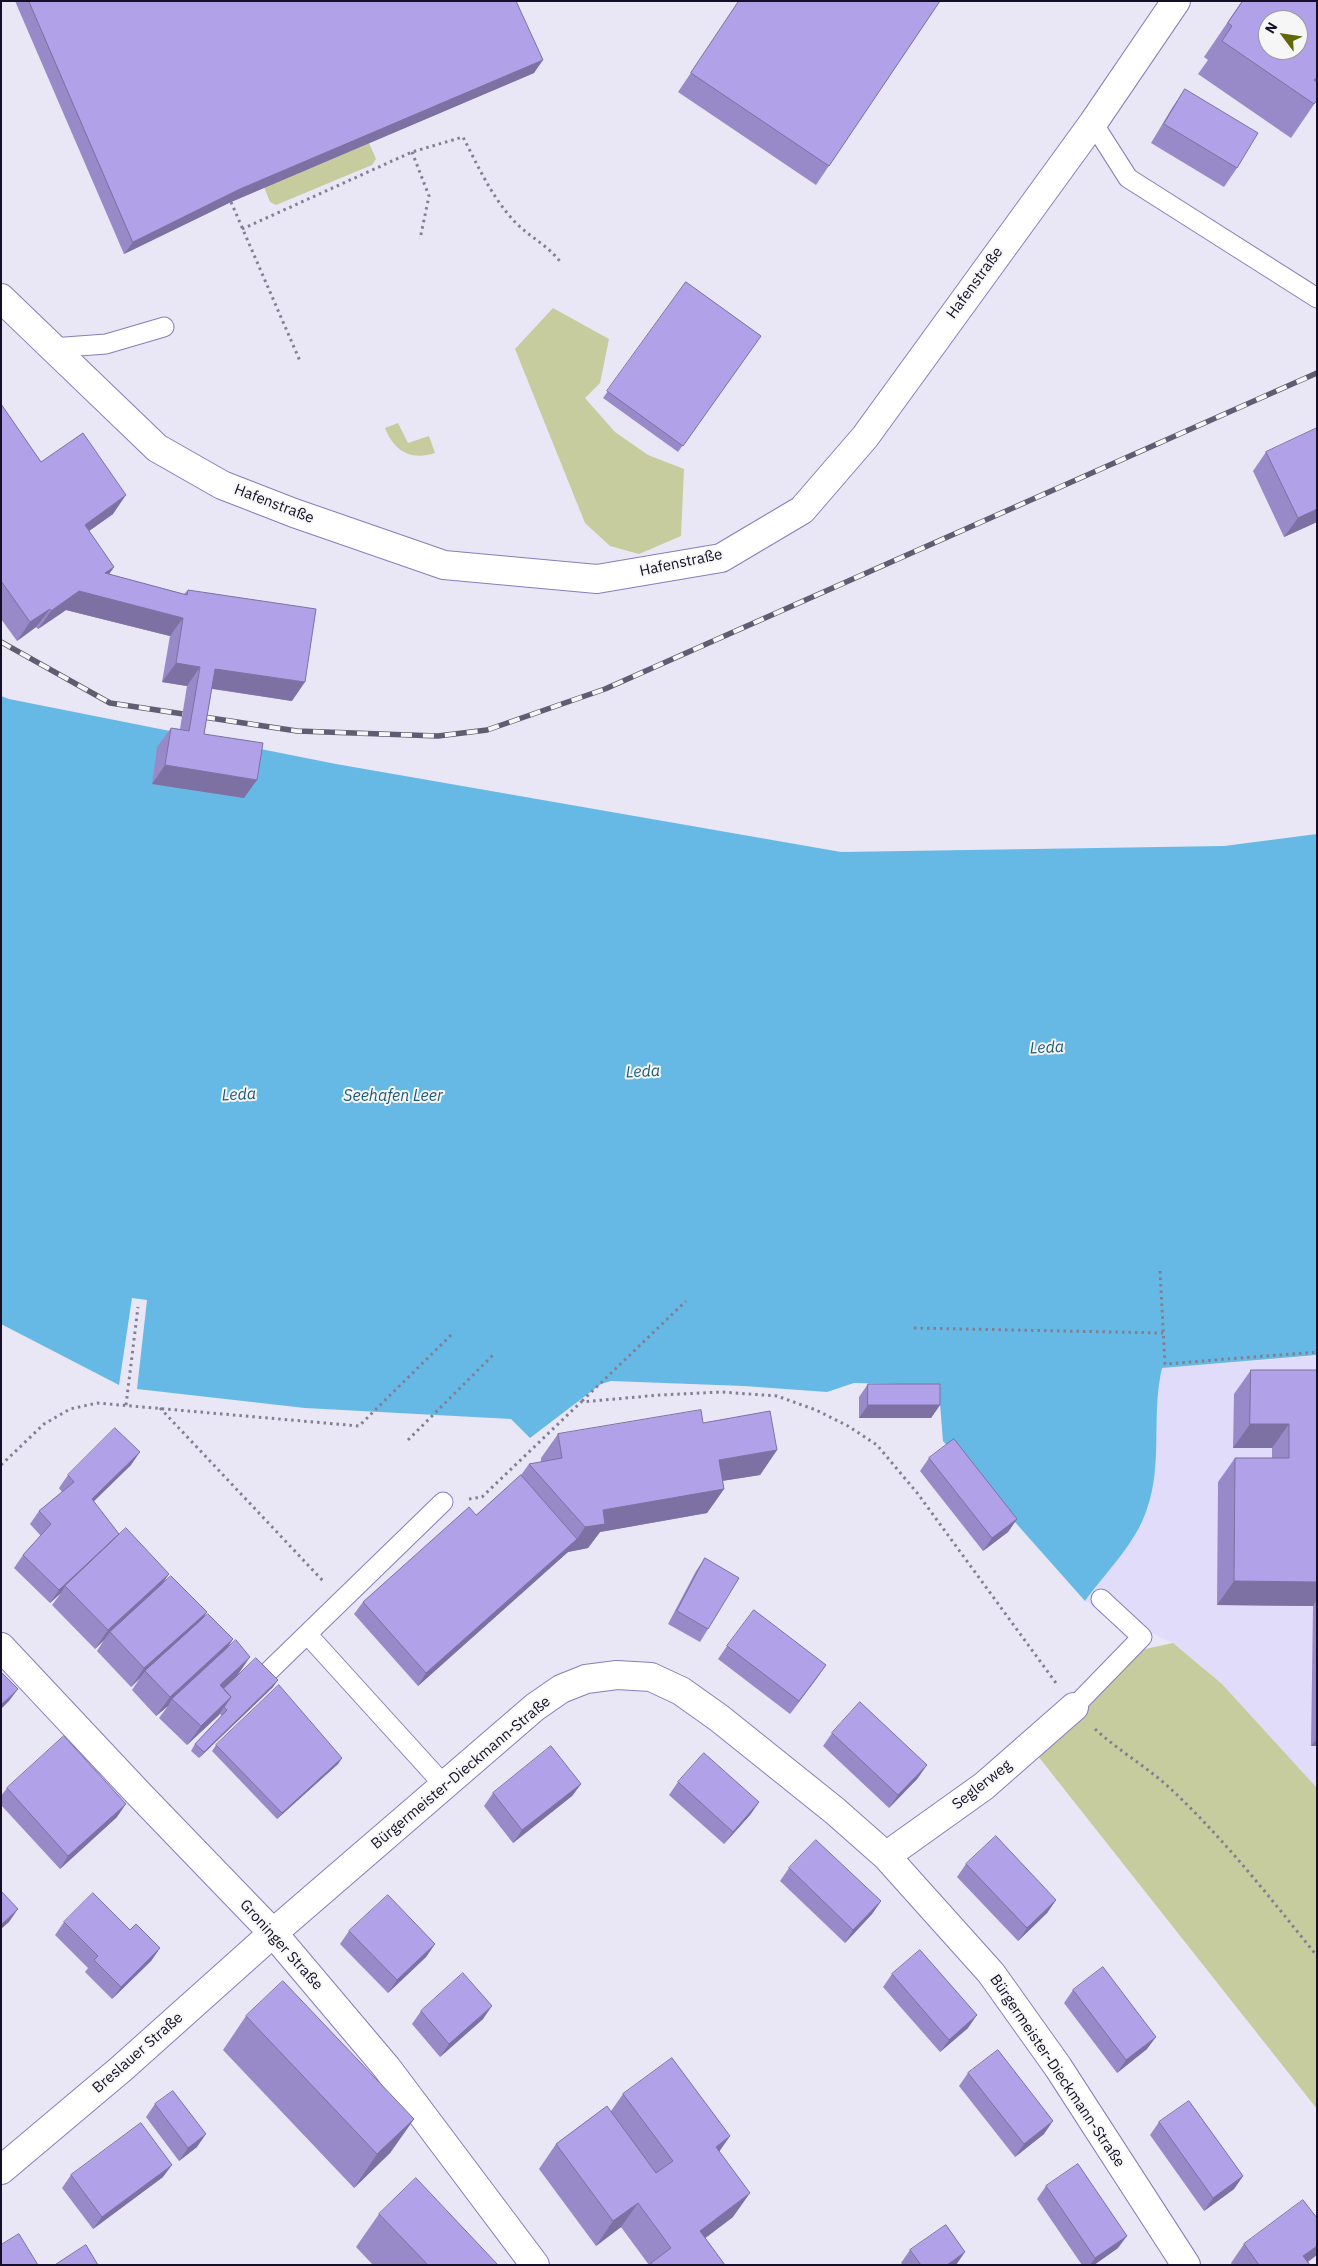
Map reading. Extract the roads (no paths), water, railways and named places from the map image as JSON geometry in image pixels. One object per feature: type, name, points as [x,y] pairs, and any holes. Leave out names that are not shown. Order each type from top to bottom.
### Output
[{"type":"street","name":"Hafenstraße","points":[[1,298],[157,448],[222,485],[294,513],[444,565],[597,579],[721,558],[802,510],[858,444],[1093,123],[1176,1]]},
{"type":"street","name":"Groninger Straße","points":[[1,1647],[273,1933],[386,2068],[535,2265]]},
{"type":"street","name":"Bürgermeister-Dieckmann-Straße","points":[[273,1933],[535,1707],[561,1689],[594,1678],[618,1675],[651,1677],[680,1691],[719,1718],[835,1811],[886,1856],[991,1973],[1058,2067],[1186,2265]]},
{"type":"street","name":"Seglerweg","points":[[886,1856],[984,1786],[1074,1707]]},
{"type":"street","name":"Breslauer Straße","points":[[1,2170],[121,2069],[273,1933]]},
{"type":"lane","points":[[1093,123],[1128,178],[1317,298]]},
{"type":"lane","points":[[52,348],[106,344],[164,328]]},
{"type":"lane","points":[[266,1673],[443,1502]]},
{"type":"lane","points":[[1074,1707],[1142,1637],[1101,1599]]},
{"type":"lane","points":[[307,1634],[444,1785]]},
{"type":"water","name":"Seehafen Leer","points":[[1,696],[336,764],[841,852],[1224,846],[1317,834],[1317,1355],[1162,1368],[1157,1403],[1155,1474],[1147,1509],[1136,1534],[1085,1601],[943,1441],[939,1391],[902,1384],[854,1383],[827,1392],[744,1386],[611,1381],[601,1384],[530,1438],[511,1419],[305,1408],[137,1389],[147,1300],[132,1298],[119,1385],[1,1324]]},
{"type":"railway","points":[[1,642],[110,703],[297,731],[438,736],[487,730],[605,689],[1317,373]]},
{"type":"water label","name":"Leda","points":[[1047,1048]]},
{"type":"water label","name":"Leda","points":[[643,1072]]},
{"type":"water label","name":"Leda","points":[[239,1095]]}]
